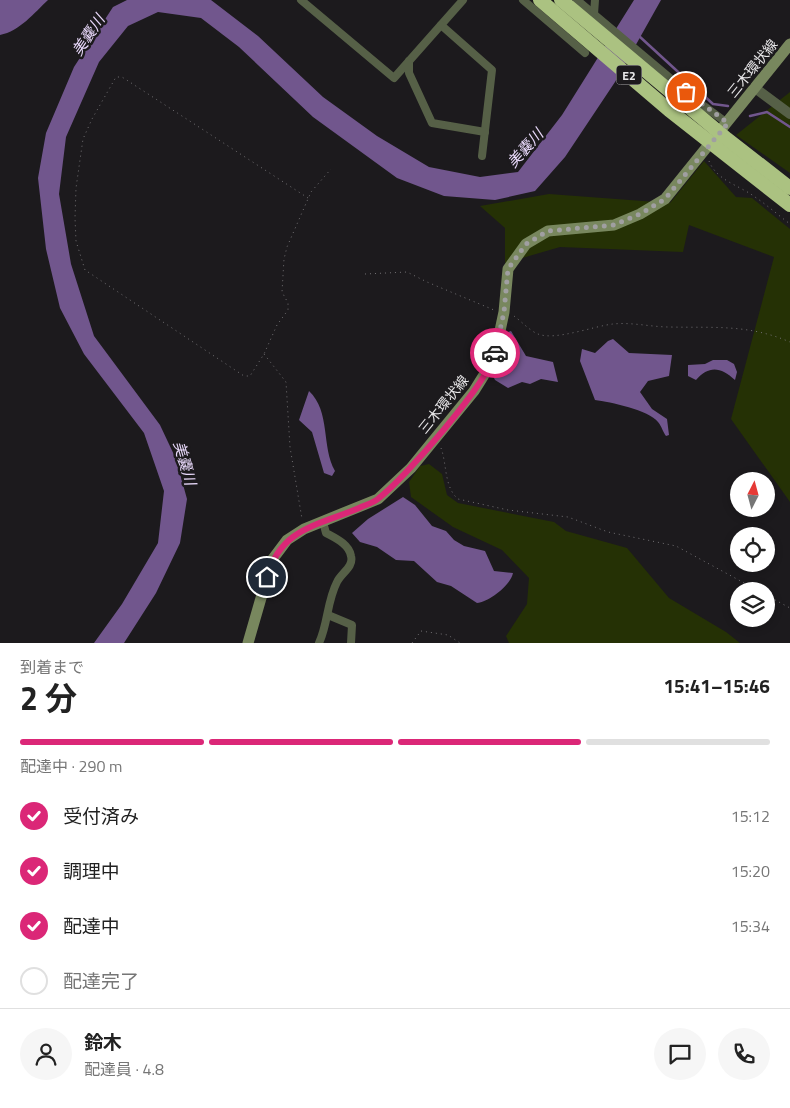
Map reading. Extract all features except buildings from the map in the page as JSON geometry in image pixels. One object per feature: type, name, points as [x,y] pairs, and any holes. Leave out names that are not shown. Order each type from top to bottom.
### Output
[{"type":"highway","name":"E2","points":[[540,0],[723,145],[790,188]]},
{"type":"highway","name":"E2","points":[[561,0],[790,205]]},
{"type":"main road","name":"三木環状線","points":[[248,643],[272,560],[286,540],[304,529],[378,499],[411,468],[474,391],[494,359],[504,312],[508,269],[526,244],[548,231],[614,225],[640,214],[665,199],[790,44]]},
{"type":"street","points":[[301,0],[394,78],[463,0]]},
{"type":"street","points":[[523,0],[585,53]]},
{"type":"street","points":[[577,0],[645,58],[728,123]]},
{"type":"street","points":[[594,14],[595,0]]},
{"type":"street","points":[[441,25],[492,70],[482,156]]},
{"type":"street","points":[[409,61],[409,73],[432,124],[485,132]]},
{"type":"street","points":[[754,88],[790,114]]},
{"type":"street","points":[[319,643],[337,582],[352,564],[351,555],[347,547],[326,533],[323,522]]},
{"type":"street","points":[[328,615],[352,625],[353,643]]},
{"type":"path","points":[[308,198],[122,77],[116,77],[92,118],[84,139],[75,218],[76,241],[85,270],[244,376],[250,376],[264,354],[277,325],[288,310],[288,303],[282,292],[284,259],[308,198],[331,169]]},
{"type":"path","points":[[704,151],[713,170],[727,181],[753,196],[790,224]]},
{"type":"path","points":[[365,274],[408,272],[494,310],[510,313],[538,334],[554,337],[625,323],[670,327],[732,326],[754,330],[790,342]]},
{"type":"path","points":[[264,354],[286,382],[290,448],[304,529]]},
{"type":"path","points":[[435,438],[442,449],[448,483],[453,495],[458,499],[508,510],[568,517],[608,532],[676,546],[742,582]]},
{"type":"path","points":[[775,600],[790,608]]},
{"type":"path","points":[[412,643],[422,631],[448,635],[460,643]]},
{"type":"green space","points":[[790,92],[790,173],[736,135]]},
{"type":"green space","points":[[704,161],[736,197],[752,198],[790,229],[790,502],[775,481],[775,472],[769,472],[731,419],[774,257],[689,225],[683,252],[560,247],[505,263],[505,228],[480,206],[549,194],[670,203]]},
{"type":"green space","points":[[429,464],[442,474],[447,495],[458,503],[554,522],[566,531],[627,548],[669,598],[726,632],[740,643],[509,643],[506,636],[527,604],[529,578],[502,550],[453,527],[411,497],[409,482],[420,466]]},
{"type":"shaded area","points":[[0,0],[48,0],[20,26],[0,35]]},
{"type":"shaded area","points":[[127,0],[211,0],[258,36],[323,97],[377,136],[429,167],[480,177],[518,172],[562,115],[634,0],[661,0],[615,82],[565,157],[535,191],[495,200],[444,196],[397,178],[313,117],[239,47],[201,18],[158,12],[128,26],[99,62],[66,137],[59,194],[71,264],[94,336],[160,425],[176,459],[187,499],[180,543],[156,593],[124,643],[94,643],[122,604],[158,543],[164,491],[144,433],[84,354],[60,308],[46,249],[38,178],[46,133],[74,67],[113,7]]},
{"type":"shaded area","points":[[511,331],[526,356],[553,362],[558,382],[541,379],[530,384],[522,382],[508,388],[495,380],[494,378],[505,353],[508,332]]},
{"type":"shaded area","points":[[613,339],[629,353],[672,355],[669,376],[648,381],[640,392],[652,409],[667,419],[669,435],[666,436],[658,422],[638,410],[595,400],[580,361],[582,349],[595,353]]},
{"type":"shaded area","points":[[713,360],[727,360],[734,364],[737,372],[735,380],[720,370],[710,370],[696,380],[688,376],[688,365],[705,364]]},
{"type":"shaded area","points":[[309,391],[316,399],[323,419],[328,451],[335,471],[332,476],[324,473],[312,432],[299,420]]},
{"type":"shaded area","points":[[403,497],[415,505],[432,526],[446,531],[454,540],[464,546],[485,551],[494,571],[513,573],[504,588],[487,600],[477,603],[451,586],[437,582],[414,561],[396,560],[377,547],[360,542],[352,533],[368,519]]},
{"type":"waterway","points":[[639,36],[713,104],[728,106]]},
{"type":"waterway","points":[[750,116],[767,112],[790,127]]},
{"type":"way so far","points":[[495,353],[504,312],[508,269],[526,244],[548,231],[614,225],[640,214],[665,199],[728,123],[686,92]]},
{"type":"route","points":[[267,577],[272,560],[286,540],[304,529],[336,518],[378,499],[411,468],[474,391],[494,359],[495,353]]},
{"type":"water label","name":"美嚢川","points":[[88,35]]},
{"type":"water label","name":"美嚢川","points":[[525,148]]},
{"type":"water label","name":"美嚢川","points":[[185,463]]}]
